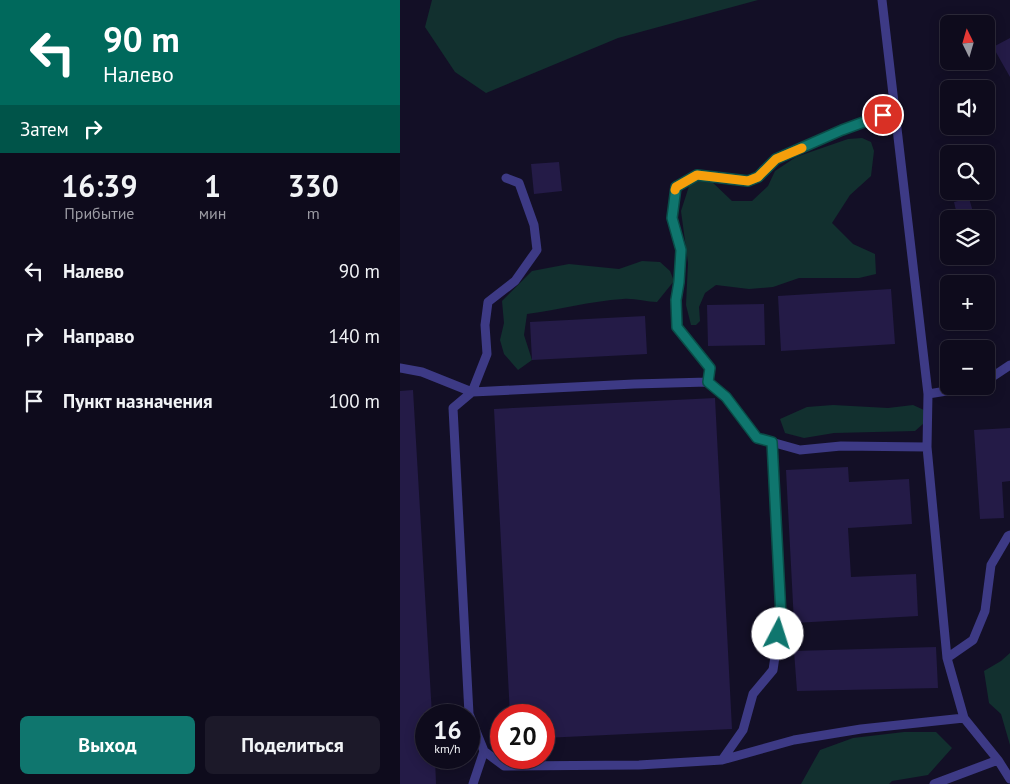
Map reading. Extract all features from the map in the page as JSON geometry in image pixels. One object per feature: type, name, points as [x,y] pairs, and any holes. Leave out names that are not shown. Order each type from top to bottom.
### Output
[{"type":"lane","points":[[882,0],[928,394],[928,447],[947,658],[964,718],[998,760],[1010,779]]},
{"type":"lane","points":[[708,382],[710,368],[677,327],[676,300],[681,250],[672,218],[676,187],[697,175],[748,181],[754,179],[776,159],[842,130],[895,111]]},
{"type":"lane","points":[[506,178],[519,183],[534,225],[537,250],[515,281],[488,302],[485,325],[486,354],[472,392],[454,408],[468,714],[484,751],[504,766],[639,765],[722,760],[794,740],[861,729],[964,718]]},
{"type":"lane","points":[[995,375],[1010,365]]},
{"type":"lane","points":[[400,368],[422,372],[472,392],[624,384],[708,382],[726,397],[757,438],[800,450],[842,446],[928,447]]},
{"type":"lane","points":[[928,394],[940,392]]},
{"type":"lane","points":[[722,760],[743,730],[753,694],[773,670],[781,616],[772,442]]},
{"type":"lane","points":[[947,658],[974,640],[985,610],[991,565],[1010,535]]},
{"type":"lane","points":[[472,784],[484,751]]},
{"type":"lane","points":[[934,784],[998,760]]},
{"type":"green space","points":[[432,0],[758,0],[618,38],[486,93],[455,72],[425,27]]},
{"type":"green space","points":[[862,138],[871,142],[874,151],[871,176],[850,195],[832,223],[853,244],[875,254],[876,274],[859,278],[799,278],[773,287],[749,289],[716,285],[705,293],[699,307],[700,321],[696,325],[691,325],[686,305],[688,263],[681,211],[690,183],[710,180],[732,201],[752,201],[768,186],[775,171],[796,157],[848,139]]},
{"type":"green space","points":[[642,261],[660,262],[670,271],[674,281],[657,302],[627,299],[611,300],[527,314],[524,335],[532,360],[518,370],[504,354],[500,340],[504,323],[502,301],[532,271],[569,264],[619,269]]},
{"type":"green space","points":[[833,405],[888,408],[913,405],[924,410],[924,423],[915,431],[834,433],[804,438],[785,433],[780,419],[807,407]]},
{"type":"green space","points":[[1010,653],[1010,745],[1001,714],[989,703],[984,671]]},
{"type":"green space","points":[[904,732],[936,732],[952,748],[928,775],[892,781],[889,784],[801,784],[820,750],[853,738]]},
{"type":"building","points":[[1010,38],[1010,77],[995,51],[995,46]]},
{"type":"building","points":[[559,162],[562,191],[534,194],[531,164]]},
{"type":"building","points":[[970,200],[972,210],[956,210],[954,202]]},
{"type":"building","points":[[891,289],[895,344],[781,351],[778,296]]},
{"type":"building","points":[[764,304],[765,345],[708,346],[707,305]]},
{"type":"building","points":[[645,316],[647,354],[532,360],[530,322]]},
{"type":"building","points":[[413,390],[431,704],[415,704],[415,769],[435,769],[436,784],[400,784],[400,391]]},
{"type":"building","points":[[715,398],[732,729],[555,737],[555,704],[509,704],[494,409]]},
{"type":"building","points":[[1010,428],[1010,481],[1002,482],[1004,518],[980,519],[974,430]]},
{"type":"building","points":[[848,467],[849,482],[909,479],[912,524],[848,528],[851,577],[916,574],[918,616],[794,623],[786,470]]},
{"type":"building","points":[[936,647],[938,688],[797,691],[794,651]]},
{"type":"slow traffic","points":[[675,190],[676,187],[697,175],[748,181],[758,177],[776,159],[802,148]]},
{"type":"route","points":[[778,634],[781,616],[772,442],[757,438],[726,397],[708,382],[710,368],[677,327],[676,300],[681,250],[672,218],[676,187],[697,175],[748,181],[758,177],[776,159],[842,130],[883,115]]}]
